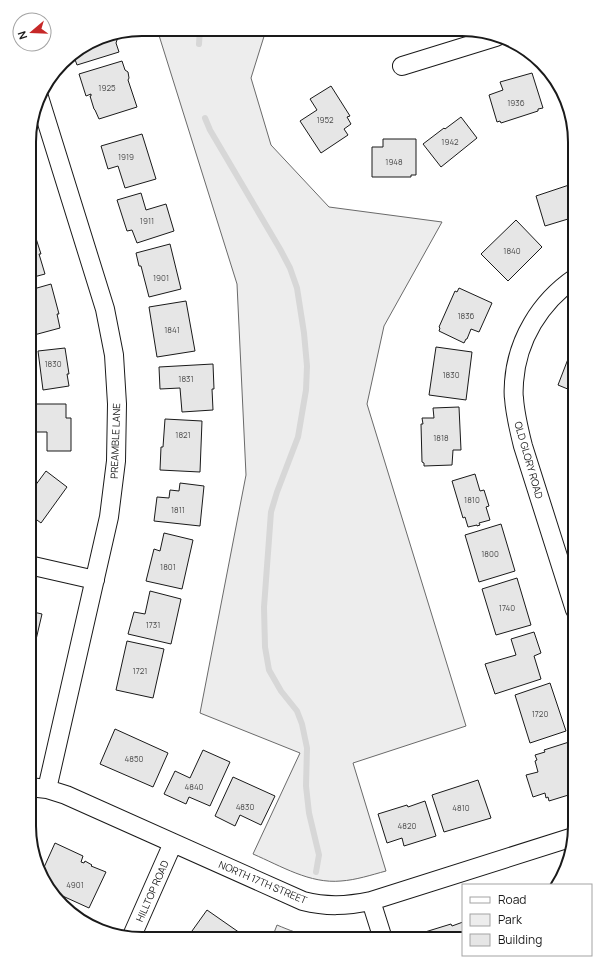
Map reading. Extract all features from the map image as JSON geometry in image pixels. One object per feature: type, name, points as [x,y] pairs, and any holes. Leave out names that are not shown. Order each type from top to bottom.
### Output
[{"type":"street","points":[[402,66],[487,40]]},
{"type":"street","name":"PREAMBLE LANE","points":[[42,108],[103,302],[114,355],[117,404],[116,461],[109,518],[47,789]]},
{"type":"street","name":"OLD GLORY ROAD","points":[[568,283],[546,304],[531,324],[521,347],[515,371],[514,396],[516,421],[523,446],[568,588]]},
{"type":"street","points":[[36,567],[95,580]]},
{"type":"street","name":"NORTH 17TH STREET","points":[[36,788],[47,789],[66,795],[303,901],[333,906],[353,905],[371,901],[567,839]]},
{"type":"street","name":"HILLTOP ROAD","points":[[134,931],[173,843]]},
{"type":"street","points":[[371,901],[381,932]]},
{"type":"green space","points":[[159,36],[264,36],[251,78],[271,145],[329,207],[442,222],[384,326],[367,404],[466,726],[353,763],[386,871],[352,880],[318,880],[285,869],[253,854],[300,753],[200,713],[246,475],[237,284]]},
{"type":"green space","points":[[277,925],[295,932],[274,932]]},
{"type":"building","points":[[117,39],[116,43],[119,52],[77,65],[75,60],[89,50]]},
{"type":"building","points":[[122,61],[125,70],[128,72],[128,80],[137,107],[99,119],[94,109],[90,96],[91,94],[86,96],[79,74]]},
{"type":"building","points":[[532,73],[543,108],[501,123],[500,121],[497,122],[489,95],[503,90],[500,82]]},
{"type":"building","points":[[331,86],[350,116],[347,117],[351,124],[344,129],[348,135],[321,153],[300,121],[317,110],[310,99]]},
{"type":"building","points":[[461,117],[477,138],[441,167],[423,144]]},
{"type":"building","points":[[142,134],[156,179],[125,188],[118,166],[108,169],[101,146]]},
{"type":"building","points":[[383,139],[416,139],[416,175],[411,175],[411,177],[372,177],[372,147],[383,147]]},
{"type":"building","points":[[568,185],[568,219],[545,226],[536,196]]},
{"type":"building","points":[[141,193],[146,210],[166,204],[174,231],[137,243],[132,230],[127,231],[117,200]]},
{"type":"building","points":[[516,220],[542,247],[508,281],[481,254]]},
{"type":"building","points":[[36,238],[41,254],[39,254],[45,274],[36,276]]},
{"type":"building","points":[[170,244],[181,289],[149,297],[136,253]]},
{"type":"building","points":[[51,284],[59,314],[57,314],[60,328],[36,334],[36,288]]},
{"type":"building","points":[[459,288],[492,303],[479,332],[471,329],[464,343],[439,331],[439,327],[455,291],[457,292]]},
{"type":"building","points":[[186,301],[195,351],[157,357],[149,307]]},
{"type":"building","points":[[436,347],[472,352],[466,400],[429,395]]},
{"type":"building","points":[[65,348],[69,374],[67,374],[69,386],[43,390],[38,351]]},
{"type":"building","points":[[568,359],[568,389],[558,385]]},
{"type":"building","points":[[213,364],[213,410],[182,412],[180,388],[160,389],[159,367]]},
{"type":"building","points":[[36,404],[66,404],[66,418],[71,418],[71,451],[47,451],[47,432],[36,432]]},
{"type":"building","points":[[459,407],[461,450],[453,450],[452,465],[424,466],[424,463],[422,462],[422,418],[434,418],[433,408]]},
{"type":"building","points":[[165,419],[202,421],[200,472],[160,470],[161,447],[163,447]]},
{"type":"building","points":[[46,471],[67,487],[41,523],[36,519],[36,485]]},
{"type":"building","points":[[475,474],[480,491],[484,490],[489,506],[486,507],[490,520],[479,523],[480,525],[477,526],[468,527],[465,517],[463,518],[452,481]]},
{"type":"building","points":[[180,483],[204,486],[200,526],[154,521],[157,497],[169,498],[170,490],[179,491]]},
{"type":"building","points":[[501,524],[515,571],[479,582],[465,535]]},
{"type":"building","points":[[164,533],[193,540],[182,589],[146,581],[154,549],[160,551]]},
{"type":"building","points":[[517,578],[531,625],[496,635],[482,589]]},
{"type":"building","points":[[150,591],[181,599],[171,644],[128,634],[134,612],[145,614]]},
{"type":"building","points":[[36,613],[42,614],[36,640]]},
{"type":"building","points":[[534,632],[541,653],[534,656],[541,679],[495,694],[485,664],[516,655],[511,639]]},
{"type":"building","points":[[127,641],[164,649],[153,698],[116,690]]},
{"type":"building","points":[[550,683],[566,731],[530,743],[515,695]]},
{"type":"building","points":[[115,729],[168,753],[153,787],[100,764]]},
{"type":"building","points":[[568,742],[568,795],[549,801],[548,797],[546,798],[545,793],[533,797],[526,775],[538,772],[535,755],[545,752],[544,750]]},
{"type":"building","points":[[203,750],[230,762],[210,806],[189,797],[186,804],[164,794],[175,771],[190,778]]},
{"type":"building","points":[[233,777],[275,796],[261,825],[240,815],[235,826],[215,816]]},
{"type":"building","points":[[478,780],[491,818],[444,832],[432,795]]},
{"type":"building","points":[[425,801],[436,836],[404,846],[402,838],[387,843],[378,814],[407,805],[408,807]]},
{"type":"building","points":[[55,843],[83,856],[81,862],[84,863],[85,861],[92,865],[91,866],[106,872],[89,908],[63,896],[50,879],[44,867]]},
{"type":"building","points":[[207,910],[239,932],[193,932],[192,931]]},
{"type":"building","points":[[462,922],[462,932],[425,932],[451,924],[452,926]]},
{"type":"waterway","points":[[199,44],[200,36]]},
{"type":"waterway","points":[[205,118],[210,130],[290,268],[297,288],[304,333],[307,366],[306,390],[298,437],[271,512],[264,607],[265,647],[269,670],[281,691],[297,711],[302,724],[307,748],[306,786],[309,813],[319,855],[316,872]]}]
